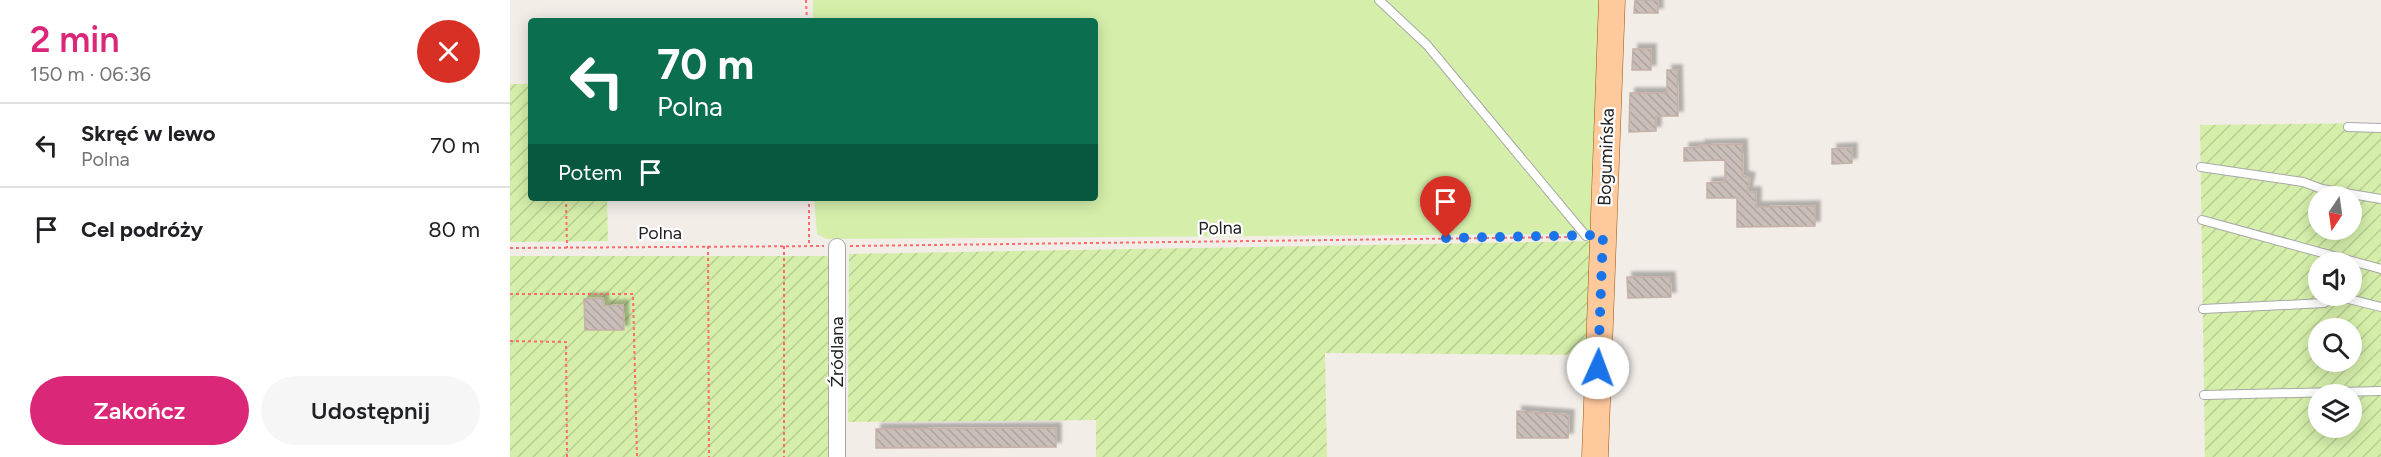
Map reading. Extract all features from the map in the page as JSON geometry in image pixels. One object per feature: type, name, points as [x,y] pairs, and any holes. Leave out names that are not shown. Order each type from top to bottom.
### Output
[{"type":"main road","name":"Bogumińska","points":[[1595,457],[1612,0]]},
{"type":"street","name":"Źródlana","points":[[837,246],[837,457]]},
{"type":"lane","points":[[1379,0],[1427,45],[1586,236]]},
{"type":"lane","points":[[2348,127],[2381,128]]},
{"type":"lane","points":[[2201,167],[2302,182],[2322,189],[2381,199]]},
{"type":"lane","points":[[2202,220],[2381,269]]},
{"type":"lane","points":[[2203,309],[2324,303],[2337,296],[2381,307]]},
{"type":"lane","points":[[2204,395],[2381,391]]},
{"type":"path","points":[[806,0],[807,18]]},
{"type":"path","points":[[566,201],[567,248]]},
{"type":"path","name":"Polna","points":[[510,248],[809,245],[809,201]]},
{"type":"path","name":"Polna","points":[[837,246],[1586,236]]},
{"type":"path","points":[[708,246],[709,457]]},
{"type":"path","points":[[784,246],[784,457]]},
{"type":"path","points":[[510,294],[633,294],[637,457]]},
{"type":"path","points":[[510,341],[566,342],[567,457]]},
{"type":"green space","points":[[813,0],[1602,0],[1593,230],[1582,234],[826,239],[817,234],[814,201],[1098,201],[1098,18],[813,18]]},
{"type":"green space","points":[[510,84],[528,84],[528,201],[607,201],[608,241],[510,242]]},
{"type":"green space","points":[[2381,123],[2381,457],[2205,457],[2200,125]]},
{"type":"green space","points":[[1595,241],[1591,355],[1325,353],[1327,457],[1096,457],[1096,420],[848,422],[849,254]]},
{"type":"green space","points":[[510,256],[829,256],[829,457],[510,457]]},
{"type":"building","points":[[1635,0],[1658,0],[1658,13],[1634,13]]},
{"type":"building","points":[[1633,49],[1651,49],[1651,70],[1632,70]]},
{"type":"building","points":[[1667,70],[1677,70],[1678,116],[1656,116],[1656,131],[1629,132],[1630,93],[1667,93]]},
{"type":"building","points":[[1742,144],[1743,176],[1750,178],[1747,192],[1756,192],[1756,207],[1815,206],[1815,226],[1737,227],[1737,198],[1707,198],[1707,183],[1725,182],[1725,160],[1684,161],[1684,148],[1700,147],[1700,145]]},
{"type":"building","points":[[1852,148],[1852,163],[1832,164],[1832,149]]},
{"type":"building","points":[[1627,277],[1670,277],[1671,297],[1628,298]]},
{"type":"building","points":[[603,298],[604,306],[623,305],[624,330],[585,330],[584,299]]},
{"type":"building","points":[[1517,411],[1569,415],[1568,438],[1517,438]]},
{"type":"building","points":[[1056,428],[1056,447],[876,448],[876,429]]},
{"type":"route","points":[[1446,238],[1603,235],[1598,368]]}]
